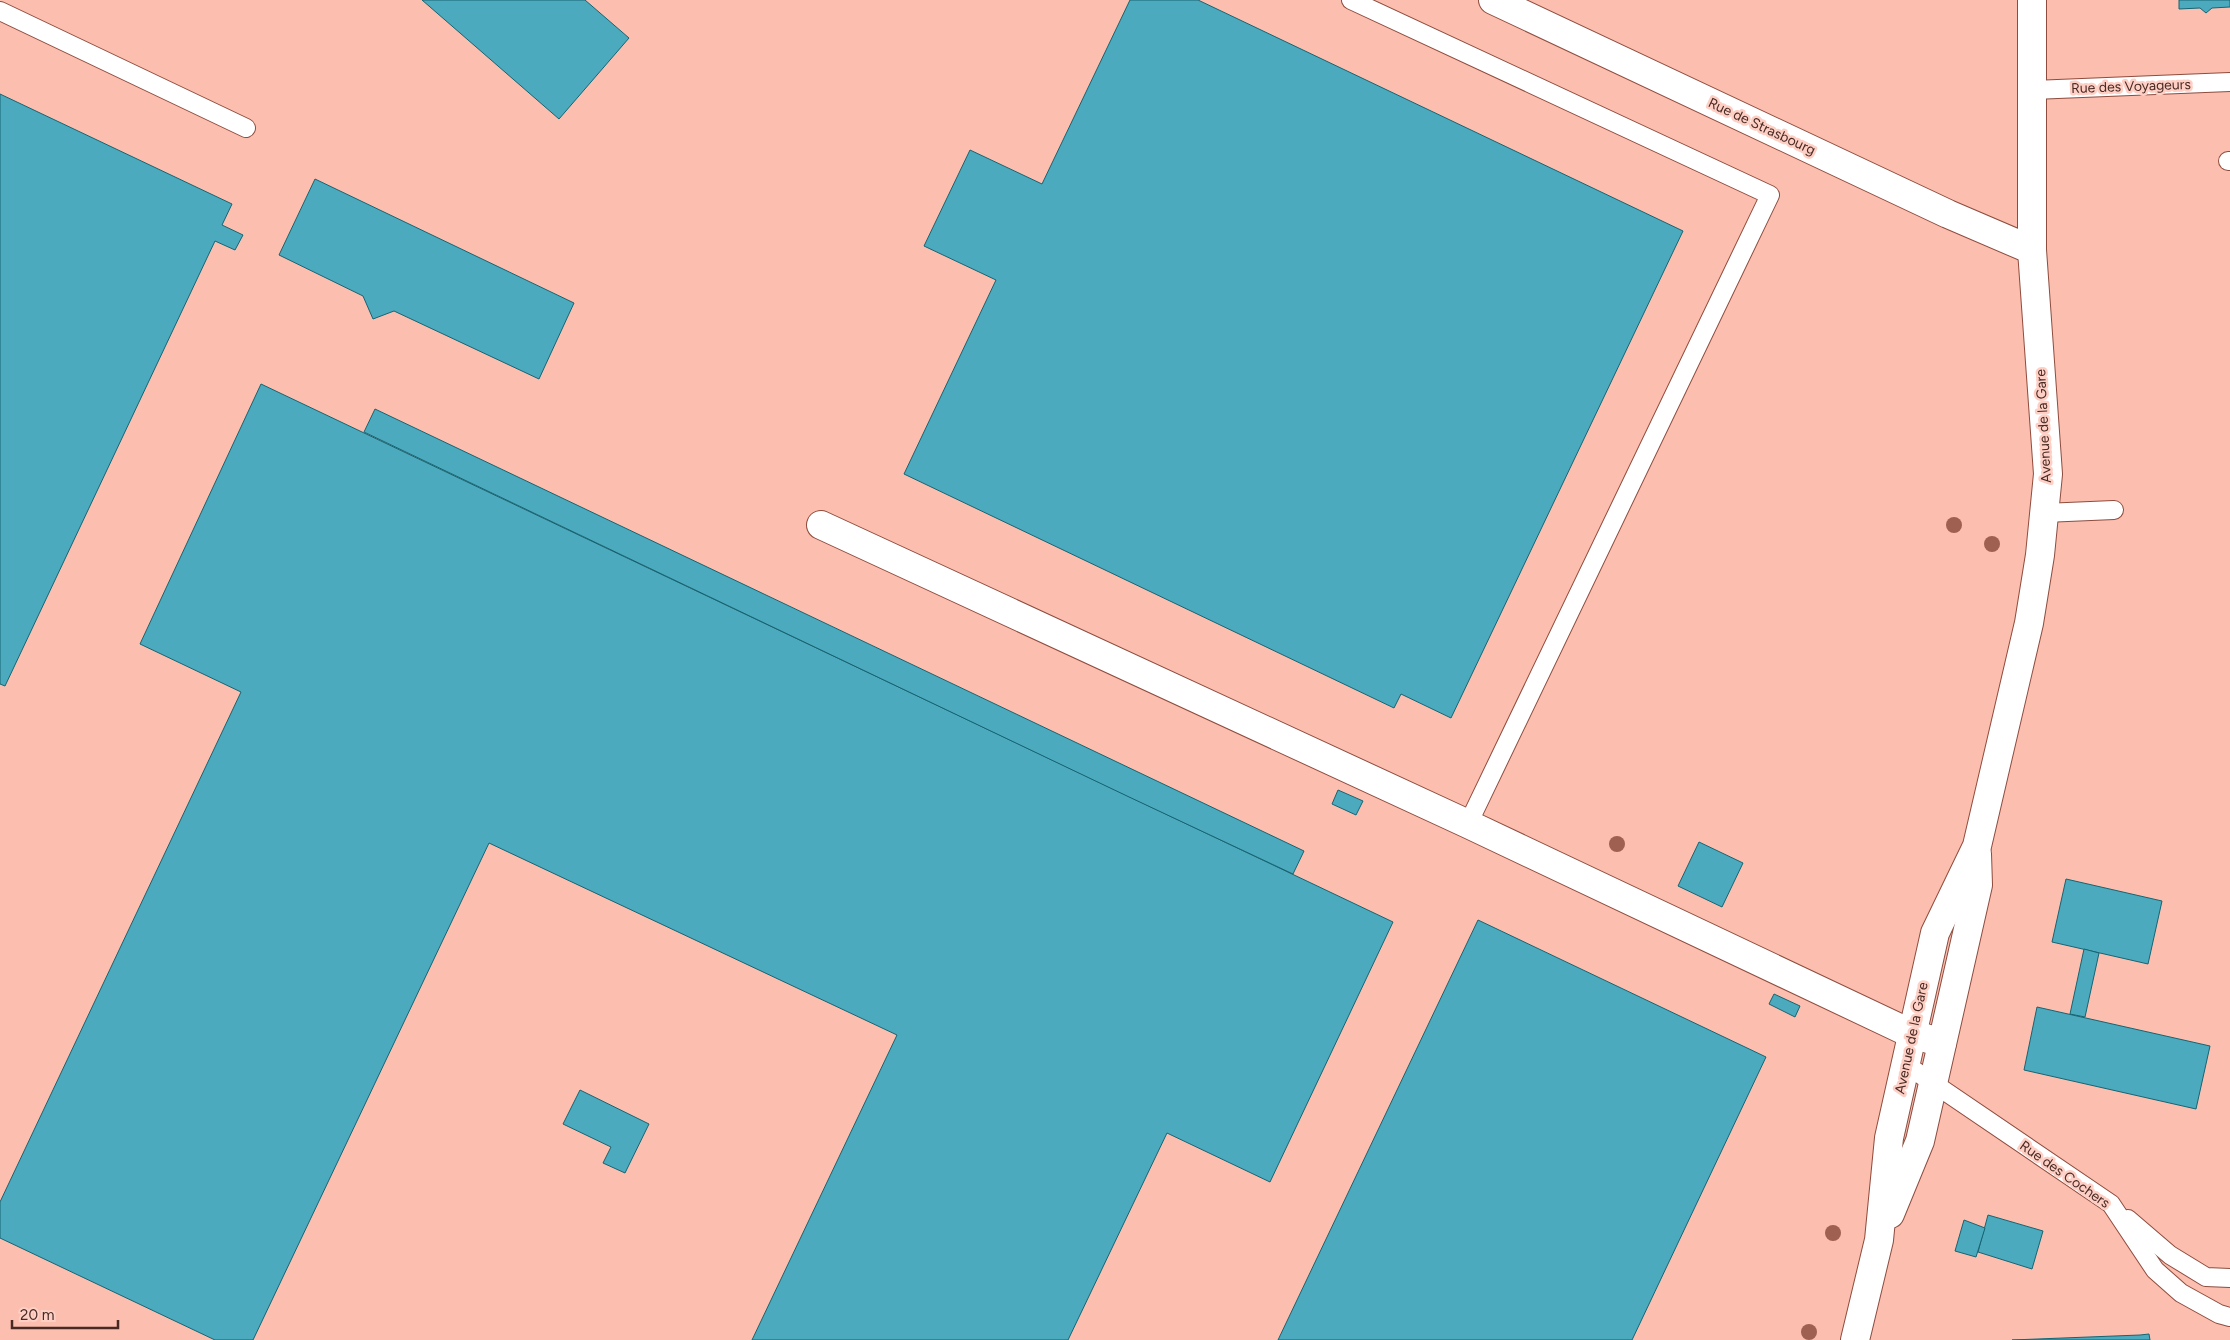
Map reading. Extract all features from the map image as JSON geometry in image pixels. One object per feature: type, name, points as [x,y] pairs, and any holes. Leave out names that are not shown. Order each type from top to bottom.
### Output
[{"type":"street","name":"Rue de Strasbourg","points":[[1492,0],[1948,214],[2032,250]]},
{"type":"street","name":"Avenue de la Gare","points":[[1855,1340],[1879,1240],[1889,1138],[1934,933],[1977,846],[2029,623],[2040,555],[2048,474],[2032,250],[2032,0]]},
{"type":"street","points":[[821,525],[1468,824],[1912,1034],[1942,1043]]},
{"type":"street","name":"Avenue de la Gare","points":[[1879,1240],[1920,1141],[1978,885],[1977,846]]},
{"type":"lane","points":[[1351,0],[1770,195],[1468,824]]},
{"type":"lane","points":[[0,11],[246,128]]},
{"type":"lane","name":"Rue des Voyageurs","points":[[2033,90],[2230,82]]},
{"type":"lane","points":[[2044,513],[2114,510]]},
{"type":"lane","name":"Rue des Cochers","points":[[1905,1064],[2111,1204],[2155,1270],[2180,1292],[2226,1315]]},
{"type":"lane","points":[[2111,1204],[2170,1255],[2206,1277],[2230,1278]]},
{"type":"building","points":[[422,0],[585,0],[629,38],[559,119]]},
{"type":"building","points":[[1130,0],[1198,0],[1683,231],[1451,718],[1401,694],[1394,708],[904,474],[996,280],[924,246],[970,150],[1042,184]]},
{"type":"building","points":[[2179,0],[2230,0],[2230,7],[2212,8],[2206,13],[2200,8],[2179,9]]},
{"type":"building","points":[[0,94],[232,204],[222,225],[243,235],[235,250],[215,241],[5,686],[0,684]]},
{"type":"building","points":[[315,179],[574,303],[539,379],[394,311],[373,319],[363,296],[279,255]]},
{"type":"building","points":[[261,384],[1393,922],[1270,1182],[1167,1133],[1068,1340],[752,1340],[897,1035],[489,843],[253,1340],[215,1340],[0,1238],[0,1202],[241,692],[140,644]]},
{"type":"building","points":[[375,409],[1304,851],[1293,874],[364,432]]},
{"type":"building","points":[[1338,790],[1363,801],[1356,815],[1332,804]]},
{"type":"building","points":[[1699,842],[1743,863],[1722,907],[1678,886]]},
{"type":"building","points":[[2066,879],[2162,901],[2148,964],[2052,942]]},
{"type":"building","points":[[1478,920],[1766,1057],[1632,1340],[1278,1340]]},
{"type":"building","points":[[2084,949],[2099,953],[2085,1017],[2070,1014]]},
{"type":"building","points":[[1774,994],[1800,1006],[1795,1017],[1769,1004]]},
{"type":"building","points":[[2037,1007],[2210,1046],[2196,1109],[2024,1070]]},
{"type":"building","points":[[580,1090],[649,1124],[625,1173],[603,1163],[611,1147],[563,1124]]},
{"type":"building","points":[[1988,1215],[2043,1231],[2032,1269],[1978,1252]]},
{"type":"building","points":[[1964,1220],[1985,1228],[1976,1257],[1955,1251]]},
{"type":"building","points":[[2149,1334],[2150,1340],[2012,1340],[2140,1335]]}]
